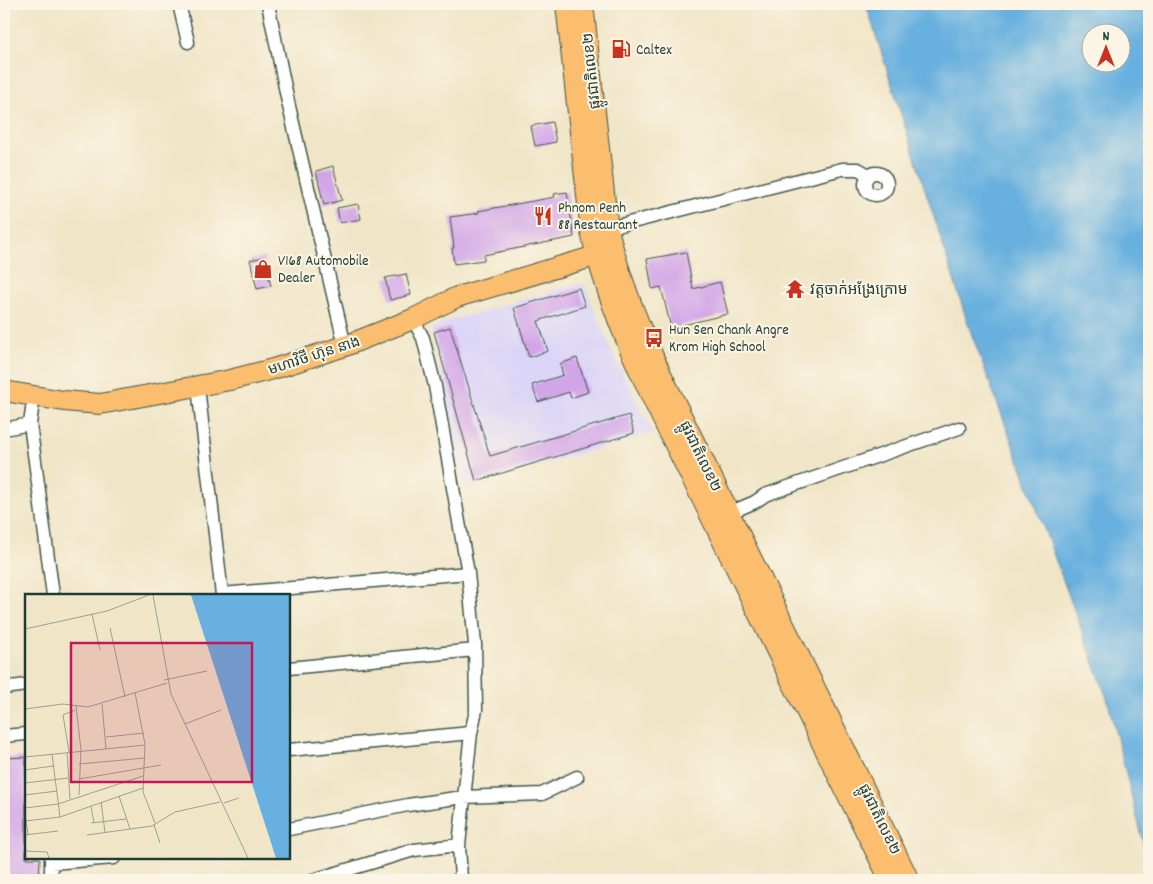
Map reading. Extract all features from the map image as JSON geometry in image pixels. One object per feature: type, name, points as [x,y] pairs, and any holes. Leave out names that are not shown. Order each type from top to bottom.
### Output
[{"type":"main road","name":"ផ្លូវជាតិលេខ២","points":[[566,4],[600,231],[620,328],[629,349],[786,650],[846,771],[909,880]]},
{"type":"main road","name":"ផ្លូវជាតិលេខ២","points":[[583,4],[600,231]]},
{"type":"main road","name":"មហាវិថី ហ៊ុន នាង","points":[[4,391],[64,401],[100,404],[198,387],[273,369],[345,346],[413,319],[457,297],[605,254]]},
{"type":"main road","name":"ផ្លូវជាតិលេខ២","points":[[605,254],[729,513],[786,650]]},
{"type":"main road","name":"ផ្លូវជាតិលេខ២","points":[[846,771],[890,880]]},
{"type":"street","points":[[179,4],[188,42]]},
{"type":"street","points":[[268,4],[288,102],[345,346]]},
{"type":"street","points":[[600,231],[842,170],[858,169],[869,175]]},
{"type":"street","points":[[413,319],[423,338],[435,386],[468,573],[475,650],[476,710],[471,733],[463,797],[459,845],[461,880]]},
{"type":"street","points":[[198,387],[222,594]]},
{"type":"street","points":[[34,395],[30,424],[53,594]]},
{"type":"street","points":[[4,429],[30,424]]},
{"type":"street","points":[[729,513],[755,502],[765,495],[958,428]]},
{"type":"street","points":[[233,594],[468,573]]},
{"type":"street","points":[[290,668],[475,650]]},
{"type":"street","points":[[4,688],[25,686]]},
{"type":"street","points":[[290,750],[471,733]]},
{"type":"street","points":[[4,736],[25,734]]},
{"type":"street","points":[[290,829],[408,805],[463,797],[542,794],[578,777]]},
{"type":"street","points":[[313,880],[414,850],[459,845]]},
{"type":"street","points":[[51,880],[51,860],[82,859]]},
{"type":"shaded area","points":[[581,283],[585,286],[611,350],[653,433],[464,487],[442,373],[431,329],[444,322]]},
{"type":"water","points":[[866,4],[1149,4],[1149,865],[1107,698],[969,327]]},
{"type":"building","points":[[552,122],[556,142],[535,146],[531,126]]},
{"type":"building","points":[[333,166],[342,200],[324,205],[316,171]]},
{"type":"building","points":[[567,192],[574,237],[484,255],[484,260],[454,264],[450,217],[555,197],[554,194]]},
{"type":"building","points":[[358,204],[361,219],[340,223],[337,208]]},
{"type":"building","points":[[686,252],[693,289],[720,282],[728,314],[671,328],[661,287],[652,289],[647,259]]},
{"type":"building","points":[[264,257],[271,286],[257,289],[250,260]]},
{"type":"building","points":[[406,274],[411,295],[390,300],[385,278]]},
{"type":"building","points":[[579,288],[585,306],[538,321],[548,351],[529,357],[514,308]]},
{"type":"building","points":[[450,327],[490,456],[629,415],[634,433],[476,481],[434,332]]},
{"type":"building","points":[[577,358],[588,392],[571,398],[569,392],[538,402],[532,385],[563,375],[560,364]]},
{"type":"building","points":[[25,757],[25,859],[40,859],[39,880],[4,880],[4,758]]},
{"type":"place","name":"Caltex","points":[[621,49]]},
{"type":"place","name":"Phnom Penh 88 Restaurant","points":[[543,216]]},
{"type":"place","name":"V168 Automobile Dealer","points":[[263,269]]},
{"type":"place","name":"វត្តចាក់អង្រែក្រោម","points":[[795,289]]},
{"type":"place","name":"Hun Sen Chank Angre Krom High School","points":[[654,338]]}]
